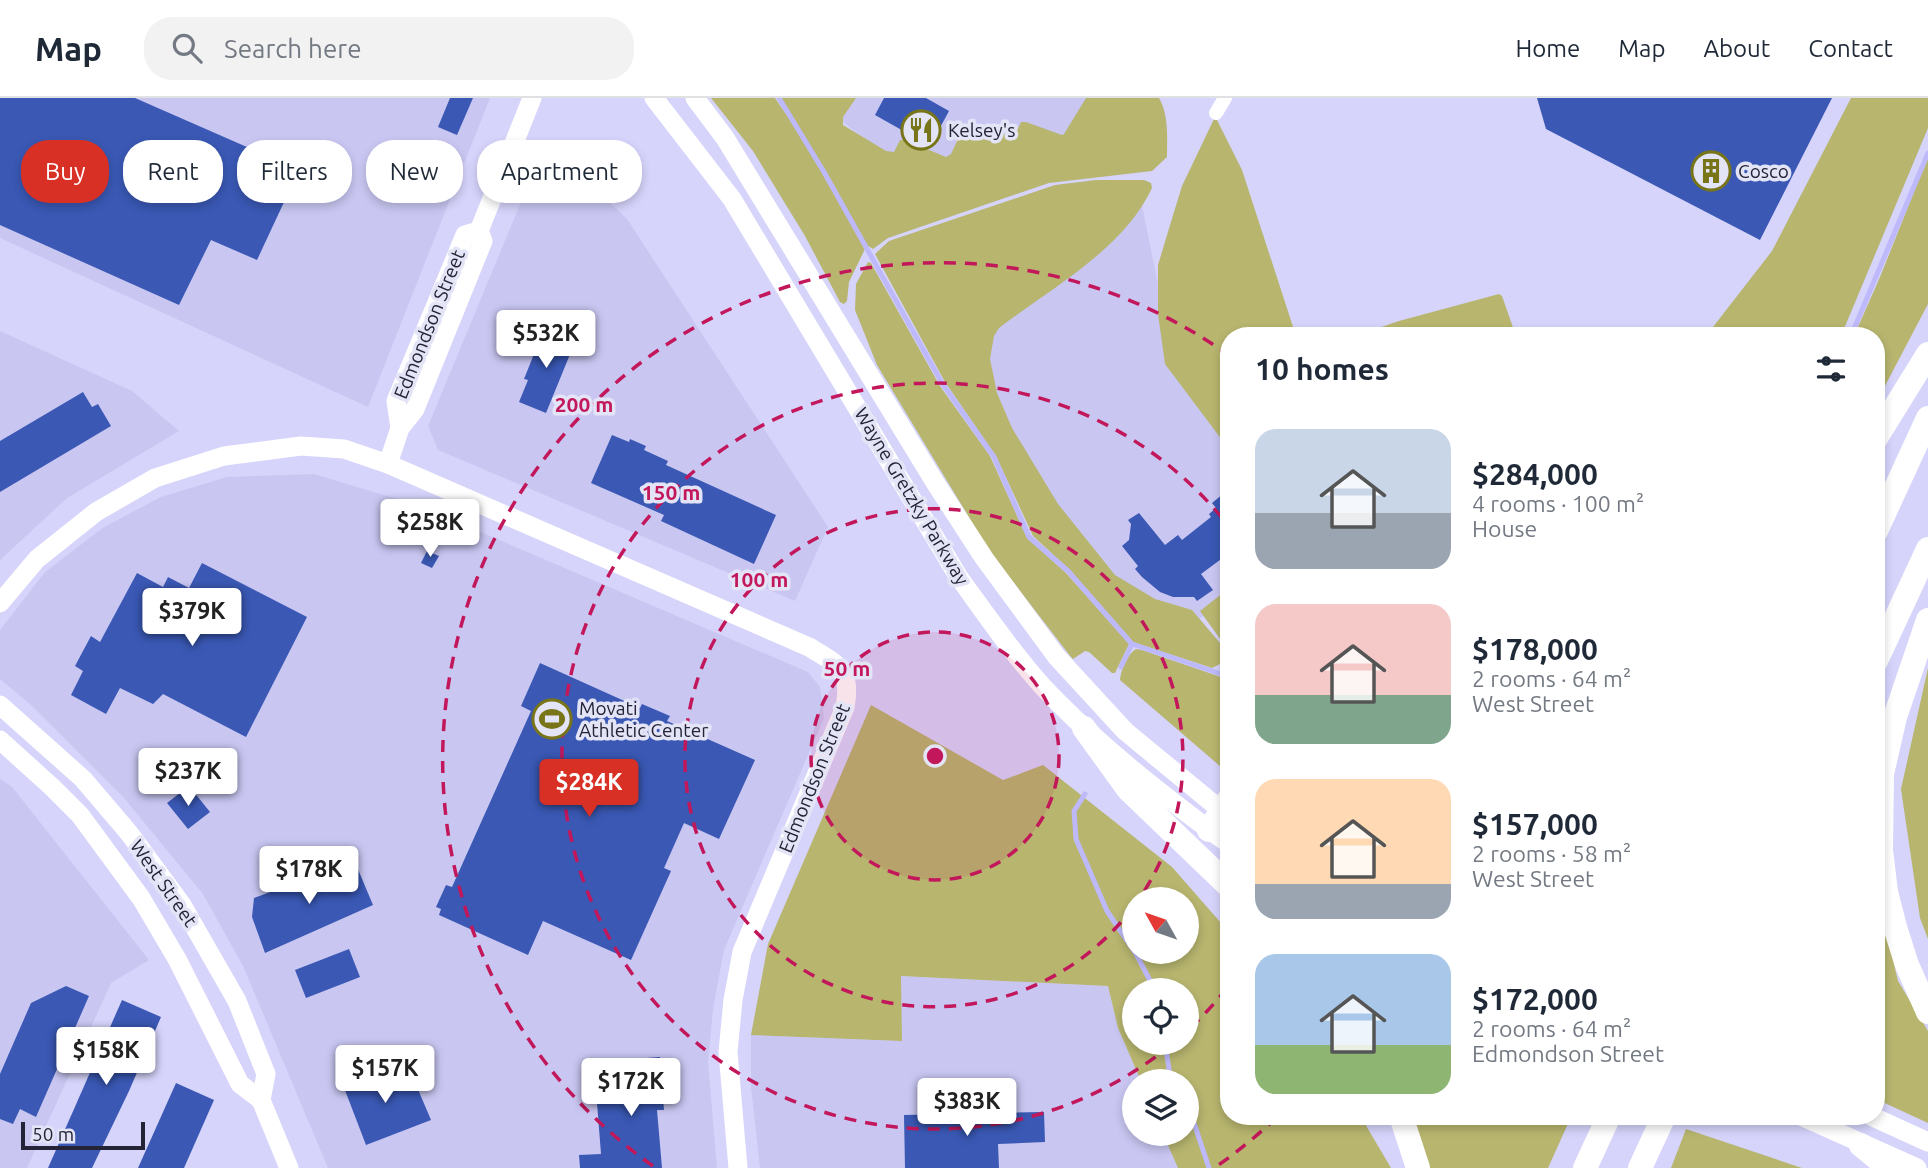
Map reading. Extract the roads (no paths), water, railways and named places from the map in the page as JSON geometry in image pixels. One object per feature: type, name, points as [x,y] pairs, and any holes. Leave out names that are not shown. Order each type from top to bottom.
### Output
[{"type":"highway","points":[[1885,423],[1928,354]]},
{"type":"highway","points":[[1885,511],[1928,418]]},
{"type":"highway","points":[[1885,642],[1928,549]]},
{"type":"highway","points":[[1885,761],[1895,717],[1928,620]]},
{"type":"highway","points":[[1084,727],[1128,789],[1220,877]]},
{"type":"highway","points":[[1885,884],[1907,965],[1928,1012]]},
{"type":"highway","points":[[1404,1125],[1418,1168]]},
{"type":"highway","points":[[1585,1168],[1605,1125]]},
{"type":"highway","points":[[1642,1164],[1660,1125]]},
{"type":"highway","points":[[1861,1144],[1889,1168]]},
{"type":"main road","name":"Wayne Gretzky Parkway","points":[[653,98],[732,199],[958,576],[1000,634],[1043,686],[1126,764],[1220,818]]},
{"type":"main road","name":"Wayne Gretzky Parkway","points":[[695,98],[725,138],[852,349],[984,558],[1056,656],[1125,731],[1220,817]]},
{"type":"main road","name":"Edmondson Street","points":[[388,464],[400,428],[415,409],[483,241],[479,231],[533,99]]},
{"type":"main road","name":"Edmondson Street","points":[[0,603],[37,559],[96,512],[155,478],[224,456],[301,446],[344,449],[388,464],[809,647],[830,659],[843,671],[849,688],[845,707],[742,952],[733,1000],[728,1052],[738,1168]]},
{"type":"main road","name":"West Street","points":[[0,705],[83,779],[129,832],[182,905],[237,1001],[266,1074],[261,1100]]},
{"type":"main road","name":"West Street","points":[[0,740],[80,816],[141,898],[177,958],[240,1084],[261,1100],[289,1168]]},
{"type":"main road","points":[[1885,1122],[1928,1142]]},
{"type":"main road","points":[[1820,1125],[1917,1168]]},
{"type":"street","points":[[1216,113],[1225,98]]},
{"type":"waterway","points":[[779,98],[824,172],[942,383],[994,457],[1029,537],[1068,571],[1132,644],[1220,674]]},
{"type":"waterway","points":[[1855,327],[1928,153]]},
{"type":"waterway","points":[[1121,667],[1132,644]]},
{"type":"waterway","points":[[1085,794],[1074,811],[1076,839],[1107,911],[1122,933]]},
{"type":"waterway","points":[[1141,964],[1149,978]]},
{"type":"waterway","points":[[1167,1055],[1169,1069]]},
{"type":"waterway","points":[[1199,1138],[1209,1168]]},
{"type":"place","name":"Kelsey's","points":[[921,130]]},
{"type":"place","name":"Cosco","points":[[1711,171]]},
{"type":"place","name":"Movati Athletic Center","points":[[552,719]]}]
